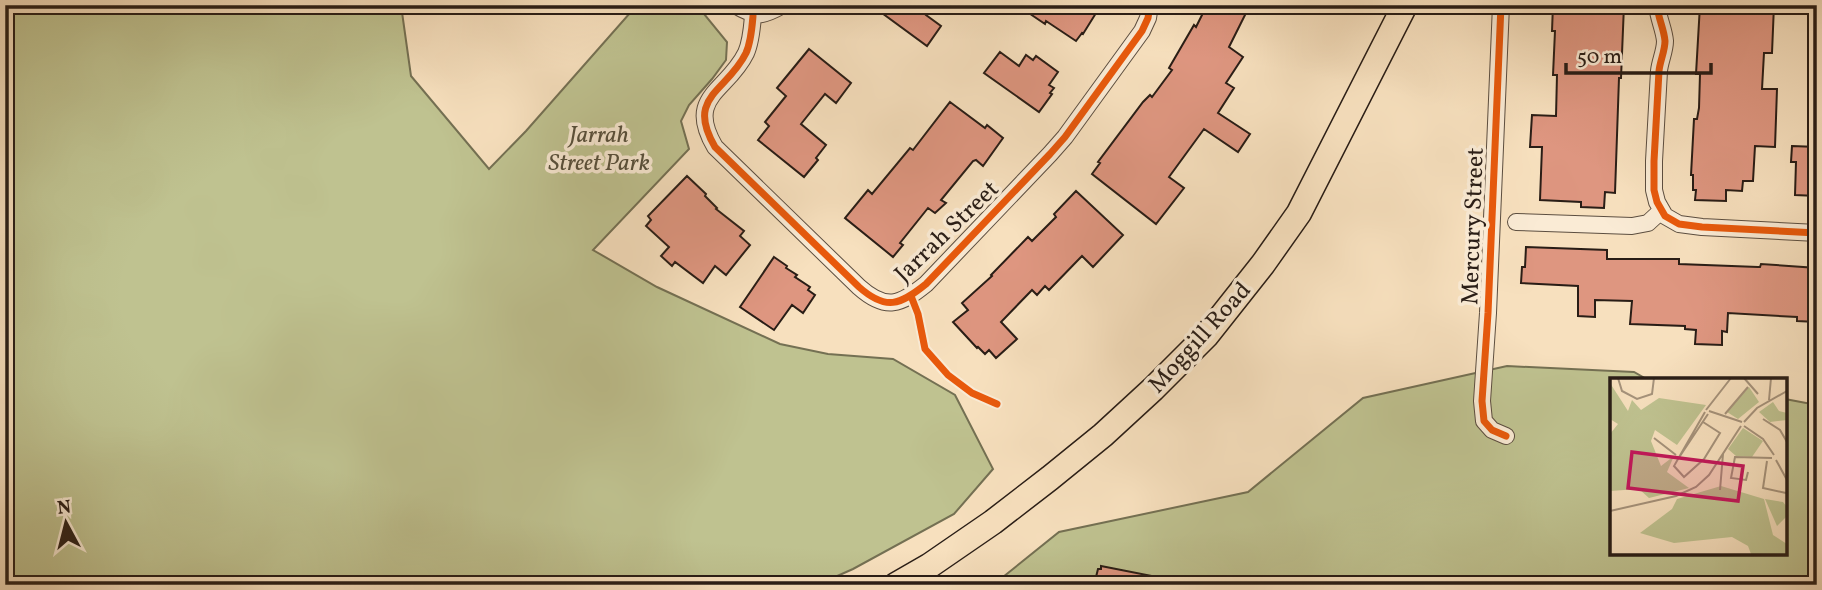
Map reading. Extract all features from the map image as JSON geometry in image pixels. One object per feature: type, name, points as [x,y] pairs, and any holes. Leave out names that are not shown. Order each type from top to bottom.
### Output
[{"type":"main road","name":"Moggill Road","points":[[896,585],[951,552],[1050,478],[1113,425],[1206,336],[1264,264],[1299,213],[1405,5]]},
{"type":"street","points":[[735,5],[753,16],[767,14],[783,5]]},
{"type":"street","name":"Jarrah Street","points":[[753,16],[746,52],[706,105],[703,119],[707,134],[715,147],[859,287],[872,298],[885,303],[911,296],[926,284],[1050,154],[1143,31],[1150,5]]},
{"type":"street","name":"Mercury Street","points":[[1501,5],[1489,299],[1482,401],[1484,421],[1492,430],[1506,436]]},
{"type":"street","points":[[1657,5],[1665,48],[1660,60],[1654,161],[1654,190],[1661,211],[1679,224],[1702,228],[1817,233]]},
{"type":"street","points":[[1516,222],[1632,226],[1648,222],[1661,211]]},
{"type":"green space","name":"Jarrah Street Park","points":[[5,5],[401,5],[411,76],[489,169],[637,5],[700,5],[727,42],[726,60],[689,105],[681,121],[689,149],[593,250],[657,287],[780,344],[828,354],[893,359],[955,395],[993,469],[954,514],[853,569],[817,585],[5,585]]},
{"type":"green space","points":[[1507,366],[1634,372],[1644,378],[1610,378],[1610,555],[1787,555],[1787,399],[1817,405],[1817,585],[993,585],[1059,532],[1248,492],[1363,398]]},
{"type":"building","points":[[871,5],[933,5],[926,15],[941,26],[927,46]]},
{"type":"building","points":[[1017,5],[1101,5],[1076,41]]},
{"type":"building","points":[[1207,5],[1250,5],[1229,47],[1243,57],[1226,83],[1234,88],[1218,113],[1250,134],[1238,152],[1204,129],[1169,177],[1184,188],[1156,224],[1092,174],[1143,102],[1150,95],[1152,97],[1172,70],[1169,68]]},
{"type":"building","points":[[1553,5],[1624,5],[1615,193],[1605,192],[1604,208],[1581,207],[1581,202],[1540,200],[1542,147],[1530,147],[1532,115],[1556,116],[1557,75],[1553,75]]},
{"type":"building","points":[[1700,5],[1774,5],[1772,53],[1764,53],[1762,89],[1777,89],[1775,147],[1755,146],[1753,181],[1743,181],[1742,191],[1726,190],[1726,201],[1695,200],[1696,190],[1693,190],[1691,175],[1694,119],[1697,119],[1699,108],[1700,74],[1696,74]]},
{"type":"building","points":[[809,49],[851,83],[836,103],[825,94],[801,124],[826,145],[804,177],[758,140],[769,126],[765,122],[786,96],[777,88]]},
{"type":"building","points":[[1000,52],[1019,66],[1026,55],[1033,60],[1036,56],[1058,72],[1049,85],[1054,88],[1050,93],[1052,94],[1039,112],[984,73]]},
{"type":"building","points":[[950,102],[1003,138],[983,166],[976,160],[973,161],[941,200],[946,203],[935,213],[928,208],[900,243],[903,245],[893,257],[845,218],[868,190],[872,194],[910,148],[913,150]]},
{"type":"building","points":[[1792,146],[1817,147],[1817,196],[1795,195],[1796,162],[1791,162]]},
{"type":"building","points":[[687,176],[706,194],[716,209],[744,231],[740,236],[750,245],[726,275],[715,266],[703,283],[675,262],[672,266],[661,256],[669,247],[646,226],[651,220],[648,216]]},
{"type":"building","points":[[1076,191],[1123,235],[1093,267],[1082,256],[1049,290],[1045,286],[1037,295],[1032,290],[1001,322],[1017,339],[996,358],[989,350],[985,354],[953,322],[968,310],[962,303],[992,276],[1028,237],[1032,241],[1056,217],[1054,214]]},
{"type":"building","points":[[1526,247],[1607,250],[1607,259],[1679,259],[1679,264],[1760,267],[1761,264],[1817,268],[1817,322],[1797,321],[1797,317],[1728,313],[1727,332],[1722,331],[1722,345],[1695,344],[1696,330],[1685,329],[1685,326],[1630,324],[1632,301],[1595,300],[1595,317],[1578,316],[1578,286],[1521,283]]},
{"type":"building","points":[[774,257],[810,287],[808,290],[815,295],[803,313],[792,305],[774,330],[740,307]]},
{"type":"building","points":[[1101,566],[1157,577],[1156,585],[1094,585]]},
{"type":"cycle path","points":[[753,16],[746,53],[707,105],[707,130],[715,147],[859,287],[877,300],[893,302],[908,297],[926,284],[1065,137],[1142,31],[1150,5]]},
{"type":"cycle path","points":[[1501,5],[1482,401],[1484,421],[1492,430],[1506,436]]},
{"type":"cycle path","points":[[1657,5],[1665,41],[1659,71],[1654,190],[1665,216],[1679,224],[1702,227],[1817,233]]},
{"type":"cycle path","points":[[911,296],[918,314],[925,349],[948,375],[972,393],[997,404]]}]
